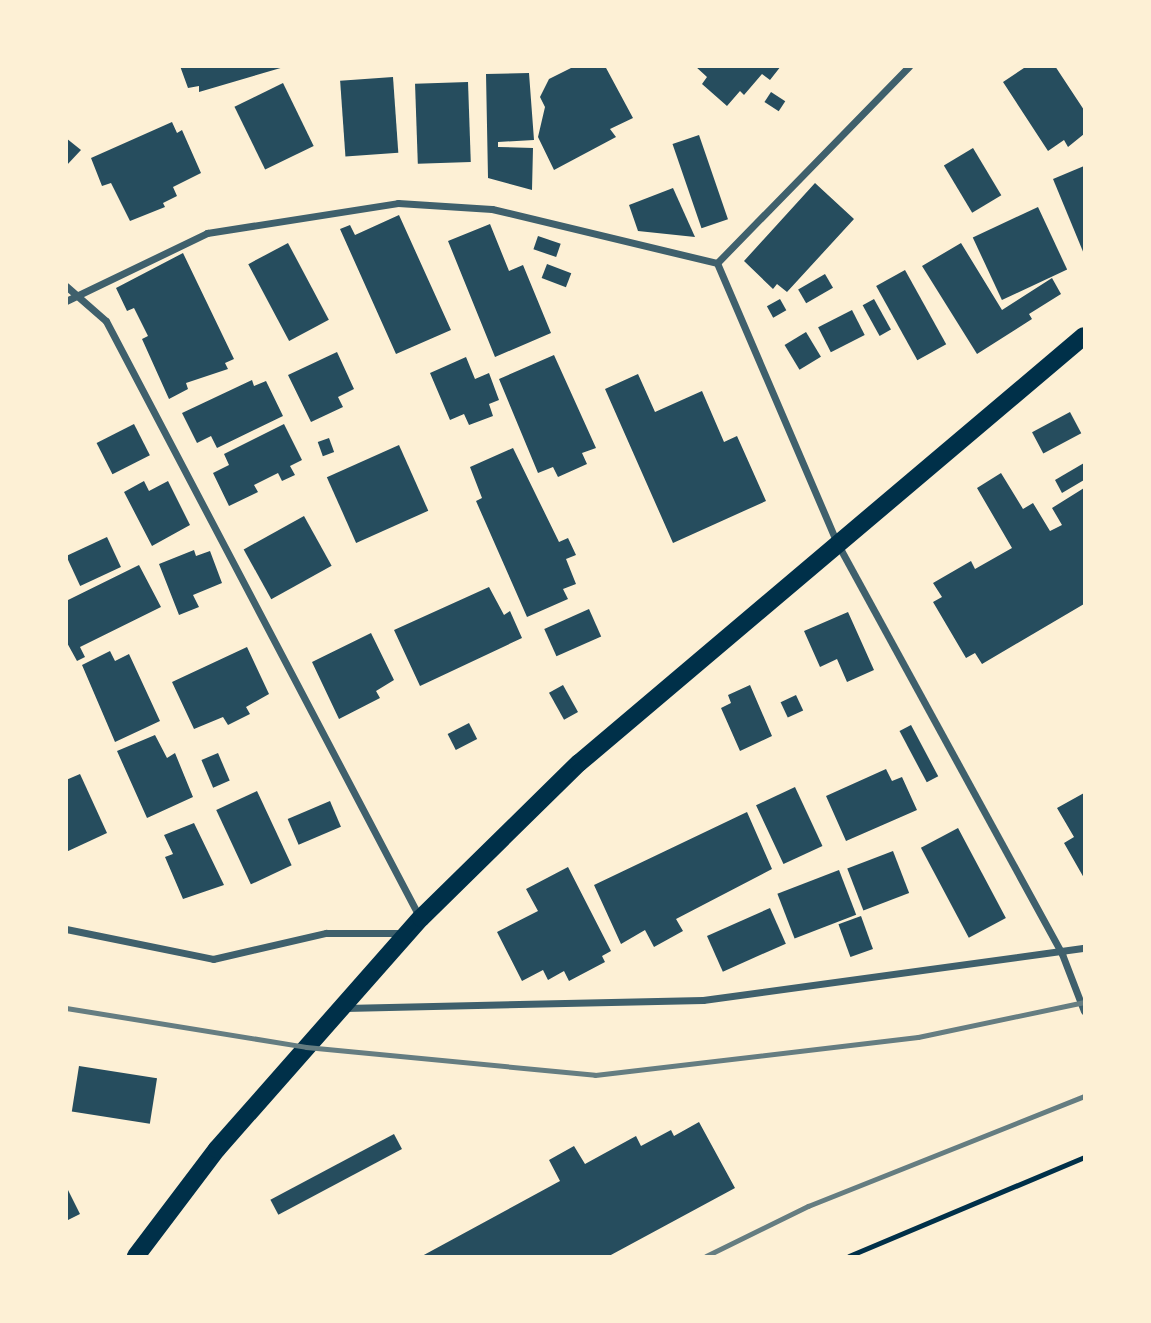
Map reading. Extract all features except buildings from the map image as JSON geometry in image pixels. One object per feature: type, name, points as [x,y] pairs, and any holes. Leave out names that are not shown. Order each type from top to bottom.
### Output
[{"type":"main road","points":[[136,1256],[217,1149],[421,918],[579,763],[836,541],[1084,335]]},
{"type":"street","points":[[717,263],[837,145],[909,66]]},
{"type":"street","points":[[66,301],[207,233],[398,203],[492,209],[717,263]]},
{"type":"street","points":[[717,263],[836,541],[1062,954],[1084,1010]]},
{"type":"street","points":[[66,286],[106,321],[421,918]]},
{"type":"street","points":[[66,929],[213,959],[326,933],[408,933]]},
{"type":"street","points":[[341,1009],[703,1000],[1062,954],[1084,948]]},
{"type":"path","points":[[849,1256],[1084,1157]]},
{"type":"railway","points":[[66,1008],[306,1047],[595,1075],[918,1037],[1084,1002]]},
{"type":"railway","points":[[706,1256],[808,1206],[1084,1096]]}]
